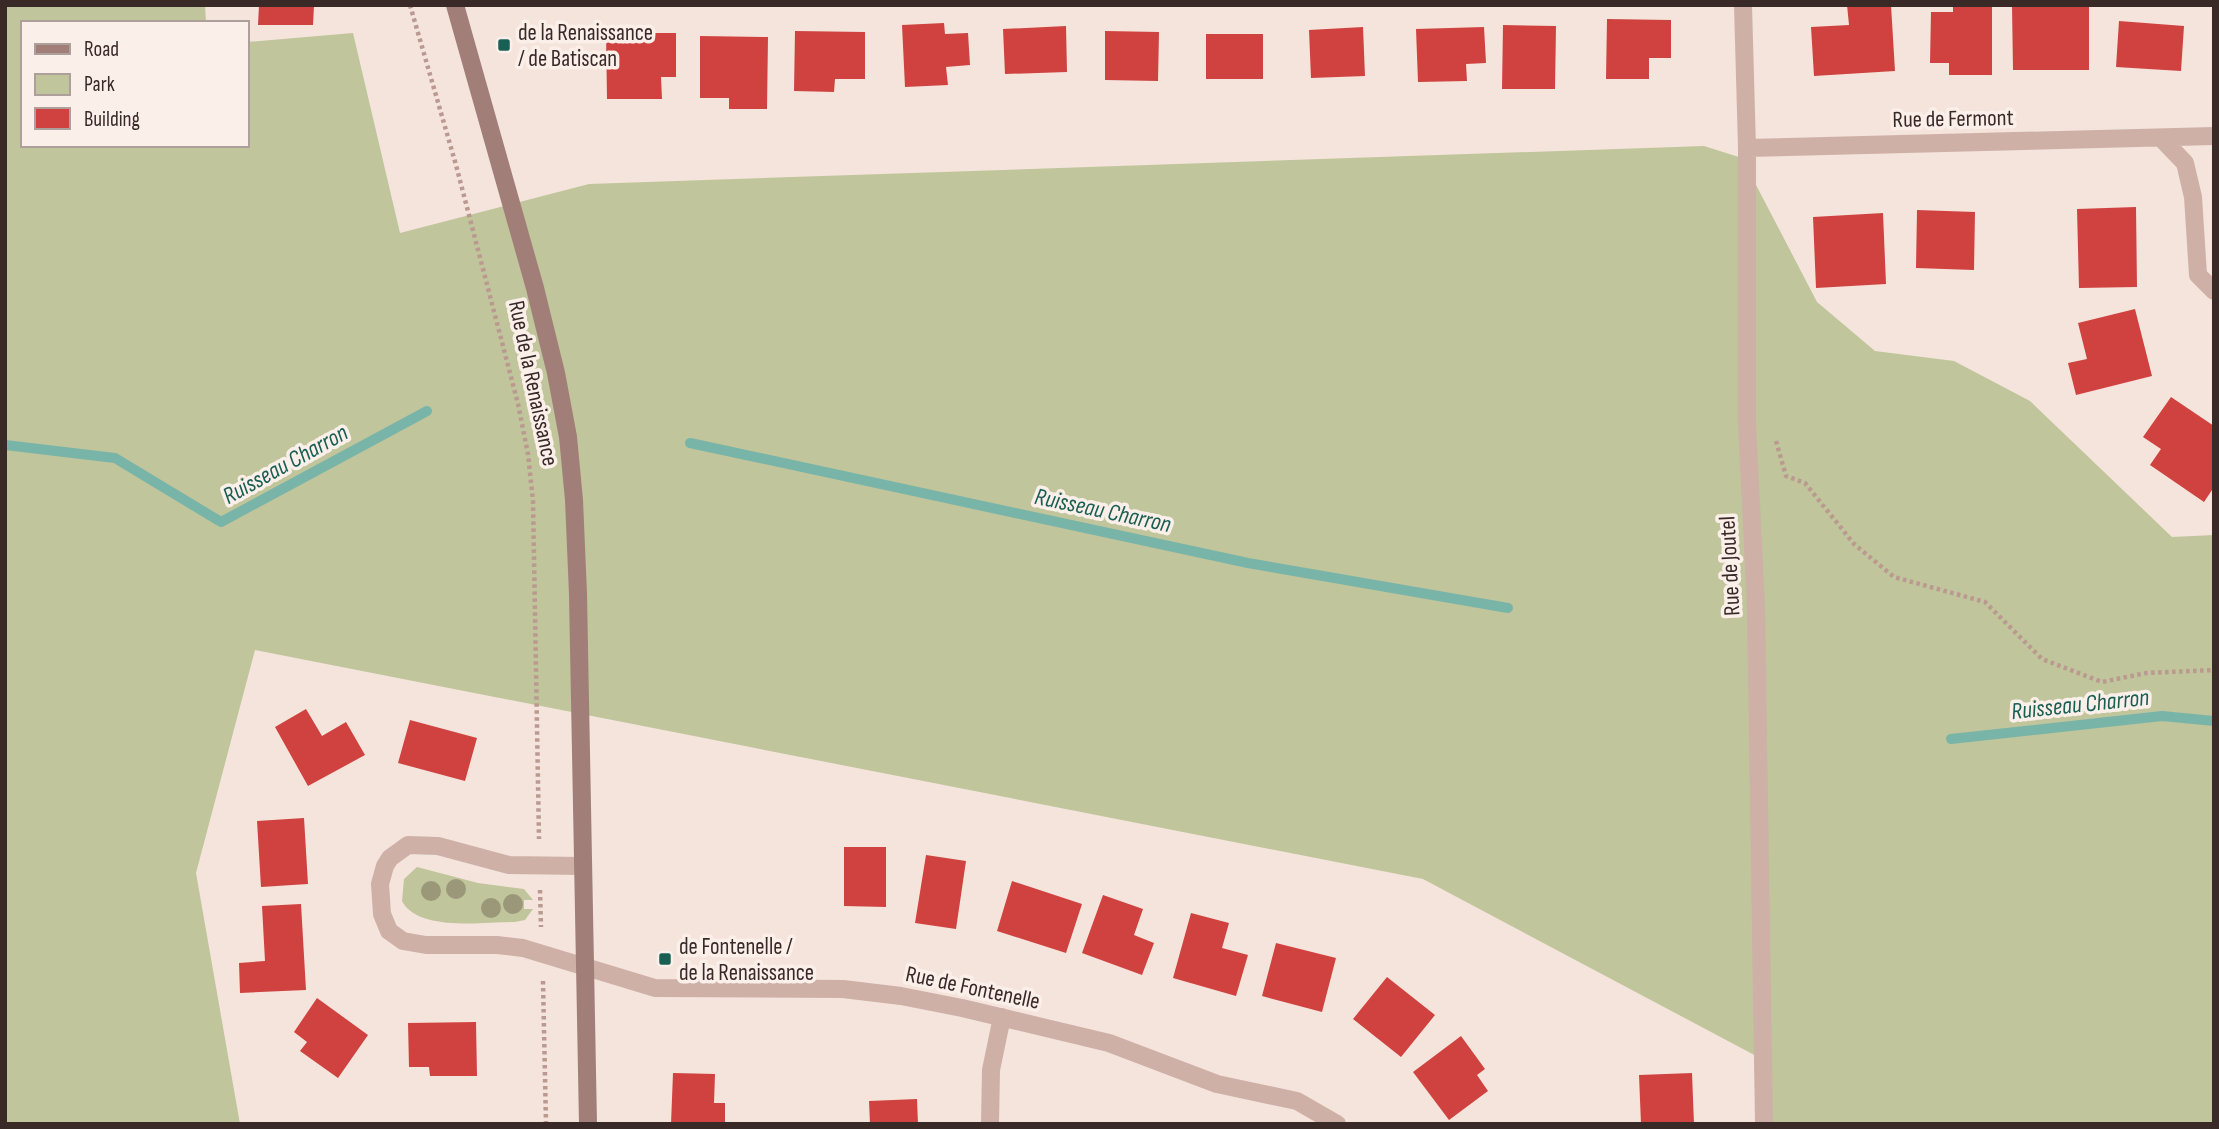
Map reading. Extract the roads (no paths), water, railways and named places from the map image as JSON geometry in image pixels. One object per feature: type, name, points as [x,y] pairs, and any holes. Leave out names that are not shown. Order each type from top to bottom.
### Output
[{"type":"street","name":"Rue de la Renaissance","points":[[455,5],[535,288],[556,373],[568,437],[578,594],[588,1124]]},
{"type":"street","name":"Rue de Joutel","points":[[1743,5],[1747,148],[1747,424],[1756,607],[1764,1124]]},
{"type":"street","name":"Rue de Fermont","points":[[1747,148],[2214,136]]},
{"type":"street","points":[[2161,138],[2185,163],[2193,197],[2198,275],[2214,290]]},
{"type":"street","points":[[582,866],[509,865],[439,846],[408,845],[390,858],[385,866],[379,899],[384,923],[403,941],[426,945],[497,945],[523,948],[584,967]]},
{"type":"street","name":"Rue de Fontenelle","points":[[584,967],[655,988],[813,987],[863,991],[1002,1017],[1109,1043],[1217,1084],[1297,1101],[1338,1124]]},
{"type":"street","points":[[990,1124],[991,1070],[1002,1017]]},
{"type":"waterway","name":"Ruisseau Charron","points":[[5,445],[115,458],[221,522],[427,411]]},
{"type":"waterway","name":"Ruisseau Charron","points":[[690,443],[1248,563],[1508,608]]},
{"type":"waterway","name":"Ruisseau Charron","points":[[1951,739],[2162,716],[2214,721]]},
{"type":"place","name":"de la Renaissance / de Batiscan","points":[[504,45]]},
{"type":"place","name":"de Fontenelle / de la Renaissance","points":[[665,959]]}]
